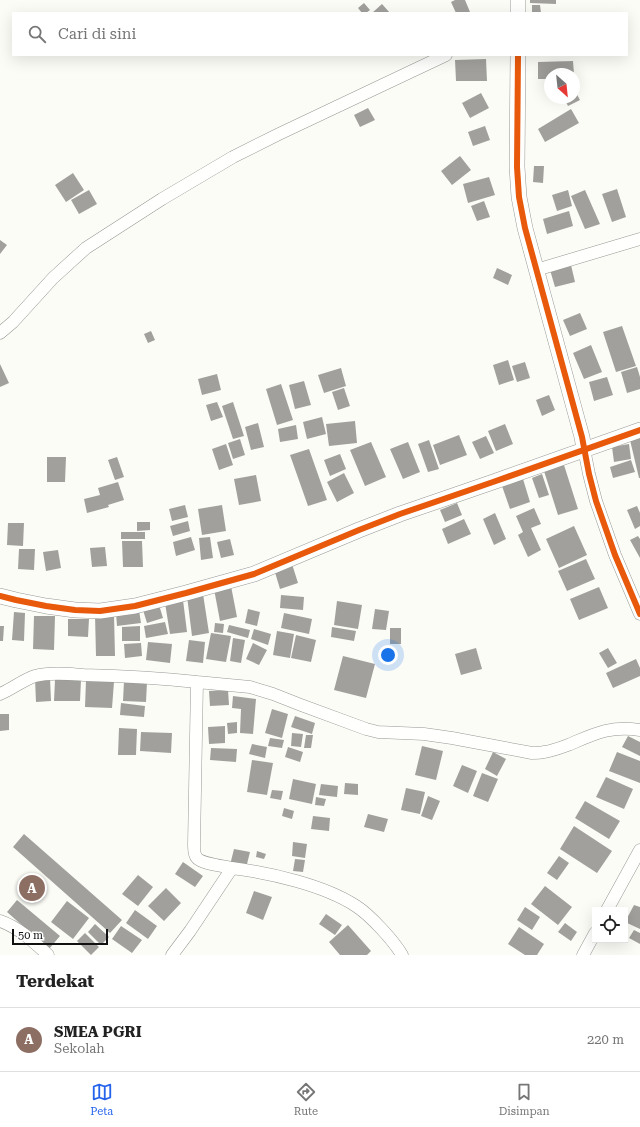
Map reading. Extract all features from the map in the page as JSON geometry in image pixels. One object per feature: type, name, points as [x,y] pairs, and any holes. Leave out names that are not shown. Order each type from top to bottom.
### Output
[{"type":"street","points":[[518,0],[518,12]]},
{"type":"street","points":[[0,333],[13,322],[53,278],[86,248],[156,203],[202,175],[253,147],[444,56]]},
{"type":"street","points":[[518,56],[517,167],[519,197],[525,228],[582,437],[596,501],[615,555],[640,614]]},
{"type":"street","points":[[536,270],[640,240]]},
{"type":"street","points":[[0,596],[46,606],[75,610],[100,611],[135,606],[186,593],[254,574],[359,530],[640,430]]},
{"type":"street","points":[[0,694],[28,679],[47,674],[124,676],[250,687],[378,732],[424,734],[452,738],[519,752],[532,753],[558,749],[610,729],[623,728],[640,730]]},
{"type":"street","points":[[197,682],[194,845],[195,855],[198,859],[204,862],[232,868],[259,872],[324,890],[357,906],[392,940],[402,955]]},
{"type":"street","points":[[609,907],[640,850]]},
{"type":"street","points":[[172,955],[190,932],[232,868]]},
{"type":"street","points":[[0,921],[24,935],[48,955]]},
{"type":"street","points":[[583,955],[592,938]]},
{"type":"building","points":[[455,0],[465,0],[470,12],[456,12],[451,2]]},
{"type":"building","points":[[530,0],[556,0],[556,4],[530,3]]},
{"type":"building","points":[[364,3],[370,10],[367,12],[361,12],[358,8]]},
{"type":"building","points":[[382,4],[389,12],[373,12]]},
{"type":"building","points":[[532,5],[540,5],[541,12],[532,12]]},
{"type":"building","points":[[486,59],[487,81],[456,81],[455,60]]},
{"type":"building","points":[[573,61],[574,68],[544,68],[544,79],[538,79],[538,62]]},
{"type":"building","points":[[481,93],[489,108],[470,118],[462,103]]},
{"type":"building","points":[[368,108],[375,120],[360,127],[354,115]]},
{"type":"building","points":[[571,109],[579,123],[545,142],[538,129]]},
{"type":"building","points":[[485,126],[490,140],[473,146],[468,132]]},
{"type":"building","points":[[460,156],[471,170],[452,185],[441,171]]},
{"type":"building","points":[[534,166],[544,166],[543,183],[533,182]]},
{"type":"building","points":[[73,173],[84,190],[66,202],[55,185]]},
{"type":"building","points":[[489,177],[495,195],[468,203],[463,184]]},
{"type":"building","points":[[617,189],[626,217],[612,222],[602,194]]},
{"type":"building","points":[[89,190],[97,204],[79,214],[71,200]]},
{"type":"building","points":[[568,190],[572,206],[557,211],[552,195]]},
{"type":"building","points":[[585,190],[600,224],[585,229],[571,196]]},
{"type":"building","points":[[484,201],[490,217],[477,221],[471,206]]},
{"type":"building","points":[[569,211],[573,226],[547,234],[543,219]]},
{"type":"building","points":[[0,240],[7,245],[0,254]]},
{"type":"building","points":[[571,265],[575,282],[555,287],[550,270]]},
{"type":"building","points":[[497,268],[512,275],[508,285],[493,278]]},
{"type":"building","points":[[580,313],[587,329],[570,336],[563,320]]},
{"type":"building","points":[[622,326],[636,366],[616,372],[603,332]]},
{"type":"building","points":[[151,331],[155,340],[148,343],[144,334]]},
{"type":"building","points":[[591,345],[602,372],[584,379],[573,353]]},
{"type":"building","points":[[508,360],[514,380],[499,385],[493,365]]},
{"type":"building","points":[[525,362],[530,378],[517,382],[512,366]]},
{"type":"building","points":[[0,364],[9,383],[0,387]]},
{"type":"building","points":[[637,367],[640,377],[640,389],[627,393],[621,372]]},
{"type":"building","points":[[341,368],[346,386],[324,393],[318,375]]},
{"type":"building","points":[[217,374],[221,390],[202,395],[198,379]]},
{"type":"building","points":[[607,377],[613,395],[594,401],[589,382]]},
{"type":"building","points":[[304,381],[311,405],[295,409],[289,385]]},
{"type":"building","points":[[281,384],[293,420],[277,425],[266,389]]},
{"type":"building","points":[[344,388],[350,406],[338,410],[332,392]]},
{"type":"building","points":[[549,395],[555,410],[542,416],[536,400]]},
{"type":"building","points":[[217,402],[223,417],[211,421],[206,405]]},
{"type":"building","points":[[233,402],[244,436],[233,439],[222,406]]},
{"type":"building","points":[[322,417],[326,434],[307,439],[303,422]]},
{"type":"building","points":[[355,421],[357,443],[329,446],[326,424]]},
{"type":"building","points":[[258,423],[264,447],[251,450],[245,427]]},
{"type":"building","points":[[505,424],[513,444],[496,451],[488,431]]},
{"type":"building","points":[[296,425],[298,439],[280,442],[278,429]]},
{"type":"building","points":[[459,435],[467,455],[440,465],[433,445]]},
{"type":"building","points":[[486,436],[494,453],[480,459],[472,442]]},
{"type":"building","points":[[640,437],[640,478],[639,478],[630,440]]},
{"type":"building","points":[[240,439],[245,455],[233,459],[228,443]]},
{"type":"building","points":[[429,440],[439,469],[428,472],[418,444]]},
{"type":"building","points":[[371,442],[386,477],[365,486],[350,450]]},
{"type":"building","points":[[408,442],[420,472],[403,479],[390,449]]},
{"type":"building","points":[[226,444],[233,465],[219,470],[212,449]]},
{"type":"building","points":[[629,444],[631,459],[614,462],[612,447]]},
{"type":"building","points":[[309,449],[327,500],[308,506],[290,455]]},
{"type":"building","points":[[340,454],[346,469],[330,476],[324,460]]},
{"type":"building","points":[[47,457],[66,457],[65,482],[47,482]]},
{"type":"building","points":[[117,457],[124,477],[115,480],[108,460]]},
{"type":"building","points":[[631,460],[635,472],[613,478],[610,467]]},
{"type":"building","points":[[564,465],[578,509],[558,515],[544,471]]},
{"type":"building","points":[[344,473],[354,493],[337,502],[327,482]]},
{"type":"building","points":[[542,474],[549,495],[539,498],[532,478]]},
{"type":"building","points":[[256,475],[261,501],[239,505],[234,479]]},
{"type":"building","points":[[523,479],[530,502],[510,509],[502,486]]},
{"type":"building","points":[[118,482],[124,500],[108,505],[109,507],[87,513],[84,499],[100,495],[98,488]]},
{"type":"building","points":[[457,503],[462,515],[445,522],[440,510]]},
{"type":"building","points":[[185,505],[188,517],[172,521],[169,509]]},
{"type":"building","points":[[222,505],[226,531],[202,535],[198,509]]},
{"type":"building","points":[[637,506],[640,513],[640,526],[635,529],[627,510]]},
{"type":"building","points":[[534,508],[541,524],[531,528],[541,550],[528,557],[518,535],[523,532],[516,516]]},
{"type":"building","points":[[495,513],[506,539],[494,545],[483,519]]},
{"type":"building","points":[[464,519],[471,534],[448,544],[442,529]]},
{"type":"building","points":[[188,521],[190,531],[173,536],[170,526]]},
{"type":"building","points":[[137,522],[150,522],[150,530],[137,531]]},
{"type":"building","points":[[8,523],[24,523],[23,546],[7,545]]},
{"type":"building","points":[[574,526],[587,555],[559,568],[546,539]]},
{"type":"building","points":[[121,532],[145,532],[145,539],[121,539]]},
{"type":"building","points":[[638,536],[640,539],[640,558],[630,540]]},
{"type":"building","points":[[191,537],[195,550],[176,556],[173,542]]},
{"type":"building","points":[[210,537],[213,558],[201,560],[199,538]]},
{"type":"building","points":[[230,539],[234,555],[221,558],[217,542]]},
{"type":"building","points":[[122,541],[142,541],[143,567],[123,567]]},
{"type":"building","points":[[105,547],[107,566],[92,567],[90,548]]},
{"type":"building","points":[[19,549],[35,549],[34,570],[18,569]]},
{"type":"building","points":[[58,550],[61,568],[46,571],[43,552]]},
{"type":"building","points":[[586,559],[595,579],[567,591],[558,571]]},
{"type":"building","points":[[292,564],[298,583],[280,589],[274,569]]},
{"type":"building","points":[[231,586],[237,617],[220,621],[214,589]]},
{"type":"building","points":[[599,587],[608,608],[579,620],[570,599]]},
{"type":"building","points":[[203,594],[209,633],[192,636],[187,596]]},
{"type":"building","points":[[281,595],[304,597],[303,610],[280,608]]},
{"type":"building","points":[[183,600],[187,632],[170,634],[165,603]]},
{"type":"building","points":[[337,601],[362,605],[358,629],[334,625]]},
{"type":"building","points":[[159,605],[163,618],[147,623],[143,610]]},
{"type":"building","points":[[248,609],[260,612],[257,626],[245,623]]},
{"type":"building","points":[[375,609],[389,611],[386,630],[372,629]]},
{"type":"building","points":[[139,610],[141,623],[117,626],[116,613]]},
{"type":"building","points":[[14,612],[25,613],[24,641],[12,640]]},
{"type":"building","points":[[284,613],[312,619],[309,634],[281,628]]},
{"type":"building","points":[[95,615],[114,615],[115,656],[96,656]]},
{"type":"building","points":[[34,616],[55,616],[54,650],[33,649]]},
{"type":"building","points":[[68,619],[89,619],[88,637],[68,636]]},
{"type":"building","points":[[165,622],[168,634],[146,638],[144,626]]},
{"type":"building","points":[[215,623],[224,624],[223,633],[214,632]]},
{"type":"building","points":[[229,625],[250,630],[248,638],[227,632]]},
{"type":"building","points":[[0,626],[4,626],[3,641],[0,641]]},
{"type":"building","points":[[140,626],[140,641],[122,641],[122,627]]},
{"type":"building","points":[[332,627],[356,631],[354,641],[331,637]]},
{"type":"building","points":[[390,628],[401,628],[401,644],[390,644]]},
{"type":"building","points":[[254,629],[271,634],[268,645],[251,639]]},
{"type":"building","points":[[277,631],[294,634],[290,658],[273,655]]},
{"type":"building","points":[[211,633],[231,636],[226,662],[206,659]]},
{"type":"building","points":[[296,635],[316,640],[311,662],[291,658]]},
{"type":"building","points":[[233,638],[245,640],[241,663],[230,661]]},
{"type":"building","points":[[189,640],[205,642],[203,663],[186,661]]},
{"type":"building","points":[[148,642],[172,644],[170,663],[146,660]]},
{"type":"building","points":[[141,643],[142,656],[125,658],[124,644]]},
{"type":"building","points":[[253,643],[267,650],[259,665],[246,659]]},
{"type":"building","points":[[476,648],[482,669],[461,675],[455,654]]},
{"type":"building","points":[[608,648],[617,663],[608,668],[599,653]]},
{"type":"building","points":[[343,656],[375,664],[366,698],[334,690]]},
{"type":"building","points":[[636,659],[640,668],[640,676],[613,688],[606,673]]},
{"type":"building","points":[[50,678],[51,701],[36,702],[35,679]]},
{"type":"building","points":[[55,680],[81,680],[80,701],[54,701]]},
{"type":"building","points":[[86,680],[114,682],[112,708],[85,707]]},
{"type":"building","points":[[124,681],[147,682],[146,702],[123,701]]},
{"type":"building","points":[[228,690],[229,705],[210,706],[209,691]]},
{"type":"building","points":[[233,696],[256,699],[253,734],[240,733],[241,709],[232,708]]},
{"type":"building","points":[[121,703],[145,706],[144,717],[120,715]]},
{"type":"building","points":[[272,709],[288,714],[282,738],[265,733]]},
{"type":"building","points":[[0,714],[9,714],[9,730],[0,731]]},
{"type":"building","points":[[295,716],[315,723],[312,734],[291,727]]},
{"type":"building","points":[[237,722],[237,733],[228,734],[227,723]]},
{"type":"building","points":[[225,726],[225,743],[209,744],[208,727]]},
{"type":"building","points":[[119,728],[137,729],[136,755],[118,755]]},
{"type":"building","points":[[141,732],[172,733],[171,753],[140,751]]},
{"type":"building","points":[[292,733],[303,734],[301,747],[291,746]]},
{"type":"building","points":[[306,735],[313,735],[311,748],[304,748]]},
{"type":"building","points":[[628,736],[640,742],[640,756],[622,747]]},
{"type":"building","points":[[270,738],[284,740],[282,748],[268,746]]},
{"type":"building","points":[[252,744],[267,747],[265,758],[249,754]]},
{"type":"building","points":[[422,746],[443,751],[436,780],[415,775]]},
{"type":"building","points":[[288,747],[303,752],[300,762],[285,757]]},
{"type":"building","points":[[211,748],[237,749],[236,762],[210,760]]},
{"type":"building","points":[[493,752],[506,759],[497,776],[485,769]]},
{"type":"building","points":[[617,752],[640,761],[640,783],[609,771]]},
{"type":"building","points":[[252,760],[273,763],[267,795],[247,792]]},
{"type":"building","points":[[462,765],[477,771],[468,793],[453,786]]},
{"type":"building","points":[[482,773],[498,779],[488,802],[473,796]]},
{"type":"building","points":[[606,777],[633,789],[624,809],[596,797]]},
{"type":"building","points":[[293,779],[316,784],[312,804],[289,799]]},
{"type":"building","points":[[345,783],[358,784],[358,795],[344,794]]},
{"type":"building","points":[[321,784],[338,786],[337,797],[319,795]]},
{"type":"building","points":[[406,788],[425,792],[420,814],[401,810]]},
{"type":"building","points":[[272,790],[283,791],[281,800],[270,798]]},
{"type":"building","points":[[428,796],[440,801],[432,820],[421,816]]},
{"type":"building","points":[[316,797],[326,799],[324,806],[315,805]]},
{"type":"building","points":[[585,801],[620,821],[609,839],[575,818]]},
{"type":"building","points":[[284,808],[294,811],[292,819],[282,816]]},
{"type":"building","points":[[368,814],[388,819],[384,832],[364,827]]},
{"type":"building","points":[[313,816],[330,818],[329,831],[311,829]]},
{"type":"building","points":[[574,826],[612,851],[597,873],[560,849]]},
{"type":"building","points":[[24,834],[122,920],[110,933],[13,847]]},
{"type":"building","points":[[293,842],[307,844],[305,858],[292,856]]},
{"type":"building","points":[[234,849],[250,852],[246,868],[230,865]]},
{"type":"building","points":[[257,851],[266,854],[264,859],[256,857]]},
{"type":"building","points":[[559,856],[569,863],[557,880],[547,873]]},
{"type":"building","points":[[295,859],[305,860],[303,872],[293,871]]},
{"type":"building","points":[[183,862],[203,876],[195,887],[175,874]]},
{"type":"building","points":[[138,875],[153,887],[138,906],[122,894]]},
{"type":"building","points":[[545,886],[572,907],[558,925],[531,904]]},
{"type":"building","points":[[166,888],[181,903],[164,921],[148,906]]},
{"type":"building","points":[[254,891],[272,897],[263,920],[246,913]]},
{"type":"building","points":[[17,900],[60,936],[49,949],[7,912]]},
{"type":"building","points":[[67,901],[89,918],[73,939],[51,922]]},
{"type":"building","points":[[634,905],[640,907],[640,929],[628,923],[628,916]]},
{"type":"building","points":[[525,907],[540,917],[532,930],[517,920]]},
{"type":"building","points":[[135,910],[157,926],[148,939],[126,923]]},
{"type":"building","points":[[326,914],[342,925],[335,935],[319,924]]},
{"type":"building","points":[[565,923],[577,932],[571,941],[558,932]]},
{"type":"building","points":[[95,924],[109,937],[101,945],[88,932]]},
{"type":"building","points":[[348,925],[371,951],[367,955],[340,955],[329,942]]},
{"type":"building","points":[[121,926],[142,940],[132,953],[112,939]]},
{"type":"building","points":[[519,927],[544,944],[537,955],[525,955],[508,944]]},
{"type":"building","points":[[634,930],[640,933],[640,944],[629,938]]},
{"type":"building","points":[[85,933],[99,947],[91,955],[77,941]]},
{"type":"cycle path","points":[[518,56],[517,167],[519,197],[525,228],[582,437],[596,501],[615,555],[640,614]]},
{"type":"cycle path","points":[[0,596],[46,606],[75,610],[100,611],[135,606],[186,593],[254,574],[400,514],[640,430]]},
{"type":"place","name":"SMEA PGRI","points":[[32,888]]}]
